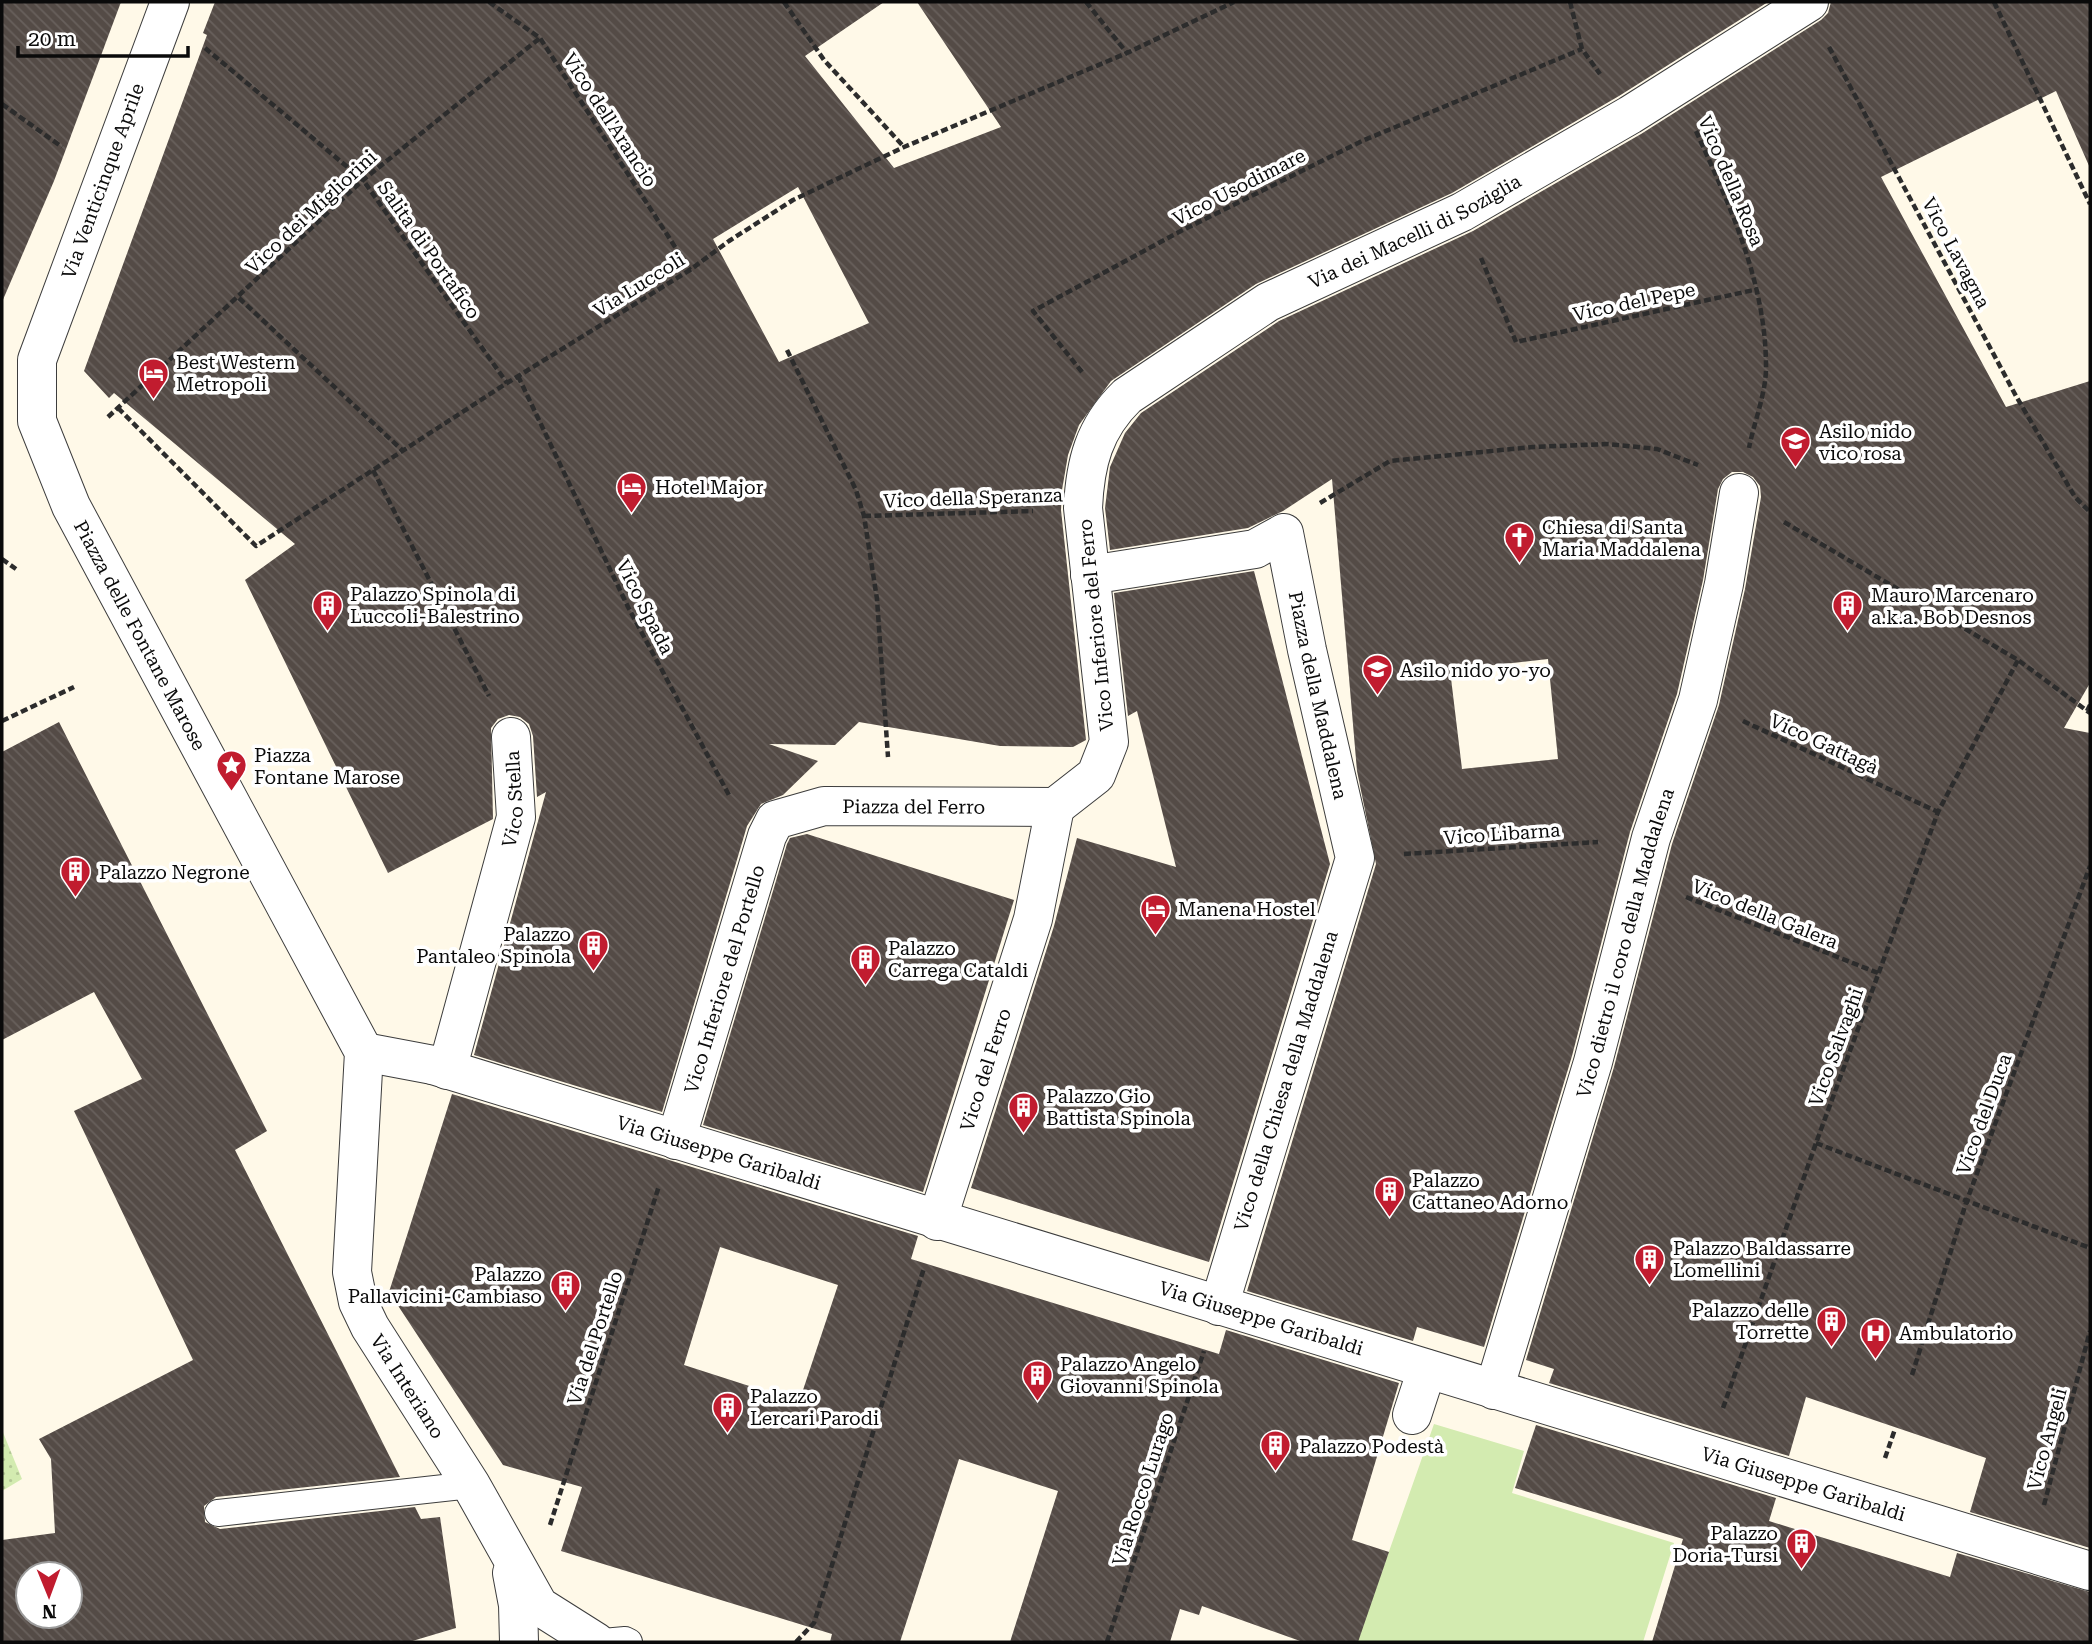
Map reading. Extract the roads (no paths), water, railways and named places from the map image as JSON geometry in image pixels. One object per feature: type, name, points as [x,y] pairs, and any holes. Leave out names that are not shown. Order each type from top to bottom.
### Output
[{"type":"street","name":"Via Venticinque Aprile","points":[[37,360],[170,2]]},
{"type":"street","name":"Via dei Macelli di Soziglia","points":[[1083,508],[1084,475],[1092,444],[1109,414],[1127,396],[1268,302],[1462,212],[1630,115],[1807,3]]},
{"type":"street","name":"Piazza delle Fontane Marose","points":[[37,360],[37,421],[71,506],[364,1052]]},
{"type":"street","name":"Vico dietro il coro della Maddalena","points":[[1494,1390],[1593,1062],[1617,965],[1643,880],[1651,838],[1698,700],[1724,584],[1739,493]]},
{"type":"street","name":"Vico Inferiore del Ferro","points":[[1055,807],[1096,775],[1109,742],[1083,508]]},
{"type":"street","name":"Piazza della Maddalena","points":[[1090,575],[1255,549],[1284,533],[1307,650],[1354,858]]},
{"type":"street","name":"Vico Stella","points":[[440,1067],[516,817],[511,737]]},
{"type":"street","name":"Piazza del Ferro","points":[[771,828],[824,806],[1055,807]]},
{"type":"street","name":"Vico del Ferro","points":[[937,1221],[1033,919],[1055,807]]},
{"type":"street","name":"Vico Inferiore del Portello","points":[[676,1140],[771,828]]},
{"type":"street","name":"Vico della Chiesa della Maddalena","points":[[1219,1306],[1354,858]]},
{"type":"street","points":[[364,1052],[440,1067]]},
{"type":"street","name":"Via Interiano","points":[[364,1052],[353,1213],[352,1272],[358,1302],[370,1327],[471,1485],[539,1606],[596,1642]]},
{"type":"street","name":"Via Giuseppe Garibaldi","points":[[440,1067],[2090,1572]]},
{"type":"street","points":[[1412,1415],[1427,1369]]},
{"type":"street","points":[[507,1547],[518,1605],[519,1642]]},
{"type":"lane","points":[[218,1513],[471,1485]]},
{"type":"lane","points":[[603,1642],[629,1642]]},
{"type":"place","name":"Best Western Metropoli","points":[[153,400]]},
{"type":"place","name":"Asilo nido vico rosa","points":[[1796,469]]},
{"type":"place","name":"Hotel Major","points":[[632,514]]},
{"type":"place","name":"Chiesa di Santa Maria Maddalena","points":[[1519,565]]},
{"type":"place","name":"Palazzo Spinola di Luccoli-Balestrino","points":[[327,632]]},
{"type":"place","name":"Mauro Marcenaro a.k.a. Bob Desnos","points":[[1848,633]]},
{"type":"place","name":"Asilo nido yo-yo","points":[[1377,697]]},
{"type":"place","name":"Piazza Fontane Marose","points":[[231,793]]},
{"type":"place","name":"Palazzo Negrone","points":[[76,899]]},
{"type":"place","name":"Manena Hostel","points":[[1155,936]]},
{"type":"place","name":"Palazzo Pantaleo Spinola","points":[[594,972]]},
{"type":"place","name":"Palazzo Carrega Cataldi","points":[[865,986]]},
{"type":"place","name":"Palazzo Gio Battista Spinola","points":[[1023,1134]]},
{"type":"place","name":"Palazzo Cattaneo Adorno","points":[[1389,1218]]},
{"type":"place","name":"Palazzo Baldassarre Lomellini","points":[[1650,1286]]},
{"type":"place","name":"Palazzo Pallavicini-Cambiaso","points":[[565,1312]]},
{"type":"place","name":"Palazzo delle Torrette","points":[[1832,1348]]},
{"type":"place","name":"Ambulatorio","points":[[1876,1360]]},
{"type":"place","name":"Palazzo Angelo Giovanni Spinola","points":[[1037,1402]]},
{"type":"place","name":"Palazzo Lercari Parodi","points":[[727,1434]]},
{"type":"place","name":"Palazzo Podestà","points":[[1276,1473]]},
{"type":"place","name":"Palazzo Doria-Tursi","points":[[1801,1571]]}]
